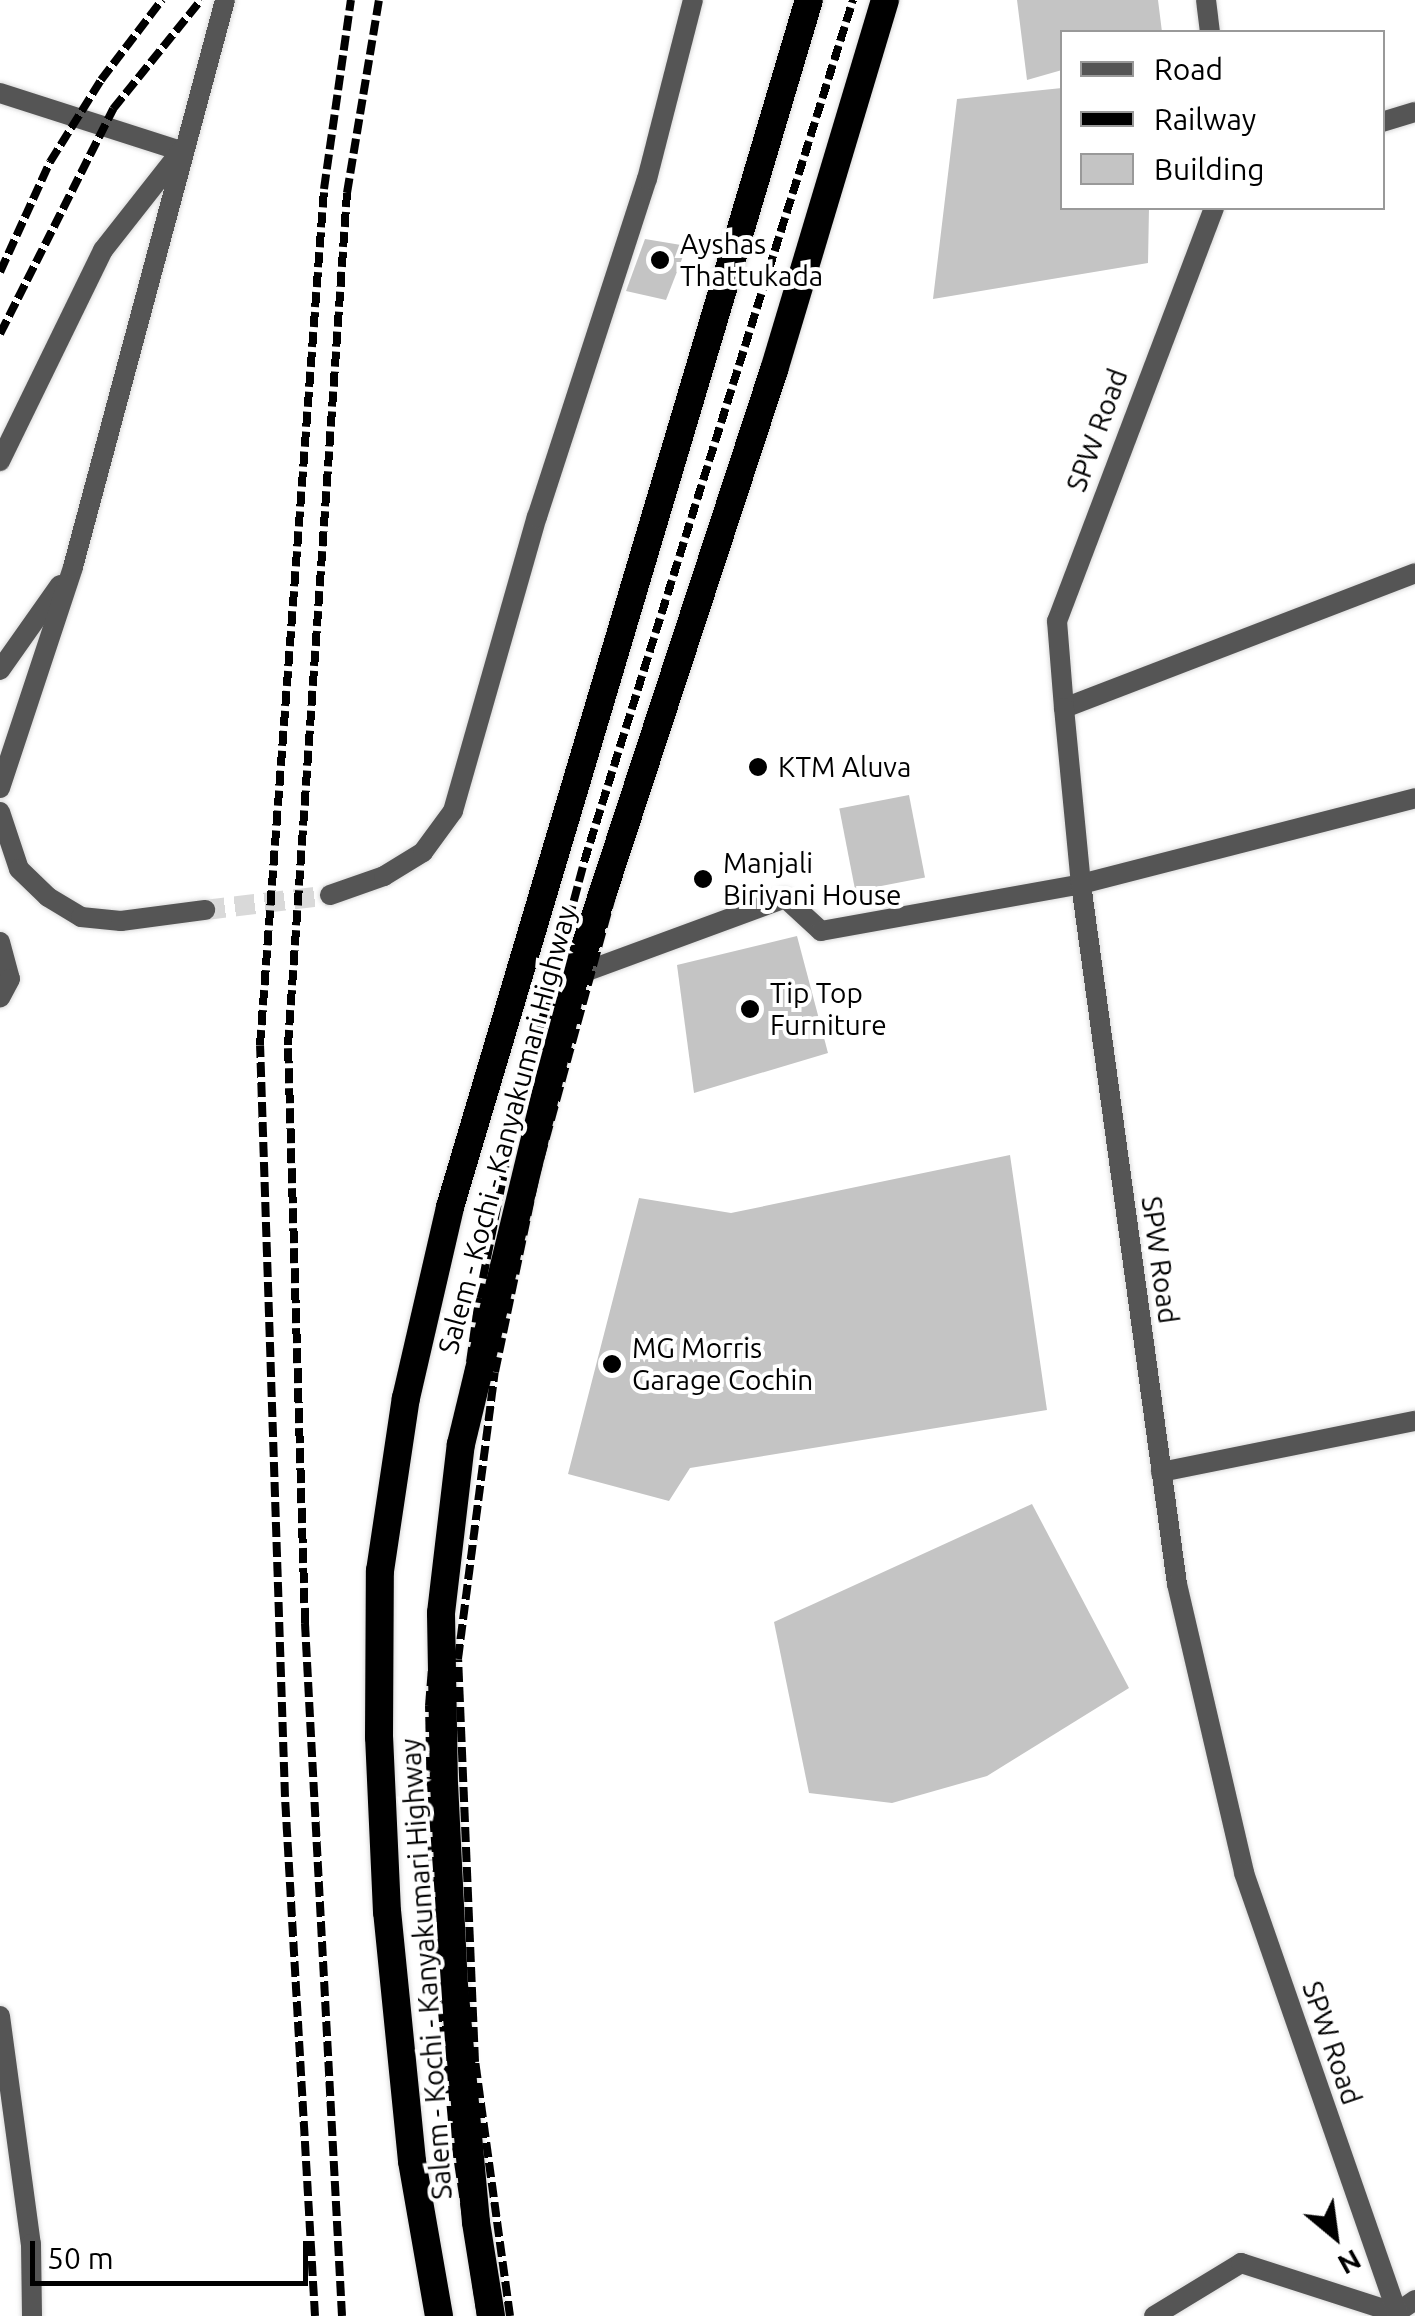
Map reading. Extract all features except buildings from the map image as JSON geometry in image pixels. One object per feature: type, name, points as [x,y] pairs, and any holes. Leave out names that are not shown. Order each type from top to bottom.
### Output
[{"type":"highway","name":"Salem - Kochi - Kanyakumari Highway","points":[[439,2316],[406,2104],[387,1912],[379,1738],[380,1571],[406,1398],[450,1207],[809,0]]},
{"type":"highway","name":"Salem - Kochi - Kanyakumari Highway","points":[[492,2316],[454,1987],[441,1613],[461,1444],[576,975],[774,370],[885,0]]},
{"type":"street","points":[[0,788],[74,567],[181,152],[222,28],[225,0]]},
{"type":"street","points":[[330,895],[384,876],[423,852],[452,811],[537,516],[648,179],[693,0]]},
{"type":"street","points":[[1206,0],[1210,30]]},
{"type":"street","points":[[0,93],[181,152]]},
{"type":"street","points":[[1385,121],[1415,112]]},
{"type":"street","points":[[0,461],[103,250],[181,152]]},
{"type":"street","name":"SPW Road","points":[[1213,210],[1057,622],[1064,708],[1080,884],[1176,1584],[1244,1873],[1397,2314]]},
{"type":"street","points":[[0,670],[74,567]]},
{"type":"street","points":[[1064,708],[1415,573]]},
{"type":"street","points":[[576,975],[785,898],[821,930],[1080,884],[1415,798]]},
{"type":"street","points":[[0,812],[19,869],[48,897],[82,917],[120,921],[205,910]]},
{"type":"street","points":[[0,942],[10,979],[0,998]]},
{"type":"street","points":[[1161,1472],[1415,1421]]},
{"type":"street","points":[[0,2016],[31,2244],[32,2316]]},
{"type":"street","points":[[1154,2316],[1240,2263],[1397,2314],[1415,2300]]},
{"type":"tunnel","points":[[205,910],[330,895]]},
{"type":"railway","points":[[0,272],[50,162],[101,80],[162,0]]},
{"type":"railway","points":[[0,334],[113,109],[201,0]]},
{"type":"railway","points":[[315,2316],[285,1797],[260,1045],[324,189],[351,0]]},
{"type":"railway","points":[[342,2316],[305,1623],[288,1045],[347,193],[379,0]]},
{"type":"railway","points":[[481,2316],[452,2121],[433,1912],[429,1706],[439,1580],[479,1298],[512,1133],[584,862],[853,0]]},
{"type":"railway","points":[[510,2316],[475,2062],[458,1659],[495,1372],[535,1178],[617,879],[894,0]]},
{"type":"place","name":"Ayshas Thattukada","points":[[660,260]]},
{"type":"place","name":"KTM Aluva","points":[[758,767]]},
{"type":"place","name":"Manjali Biriyani House","points":[[703,879]]},
{"type":"place","name":"Tip Top Furniture","points":[[750,1009]]},
{"type":"place","name":"MG Morris Garage Cochin","points":[[612,1364]]}]
